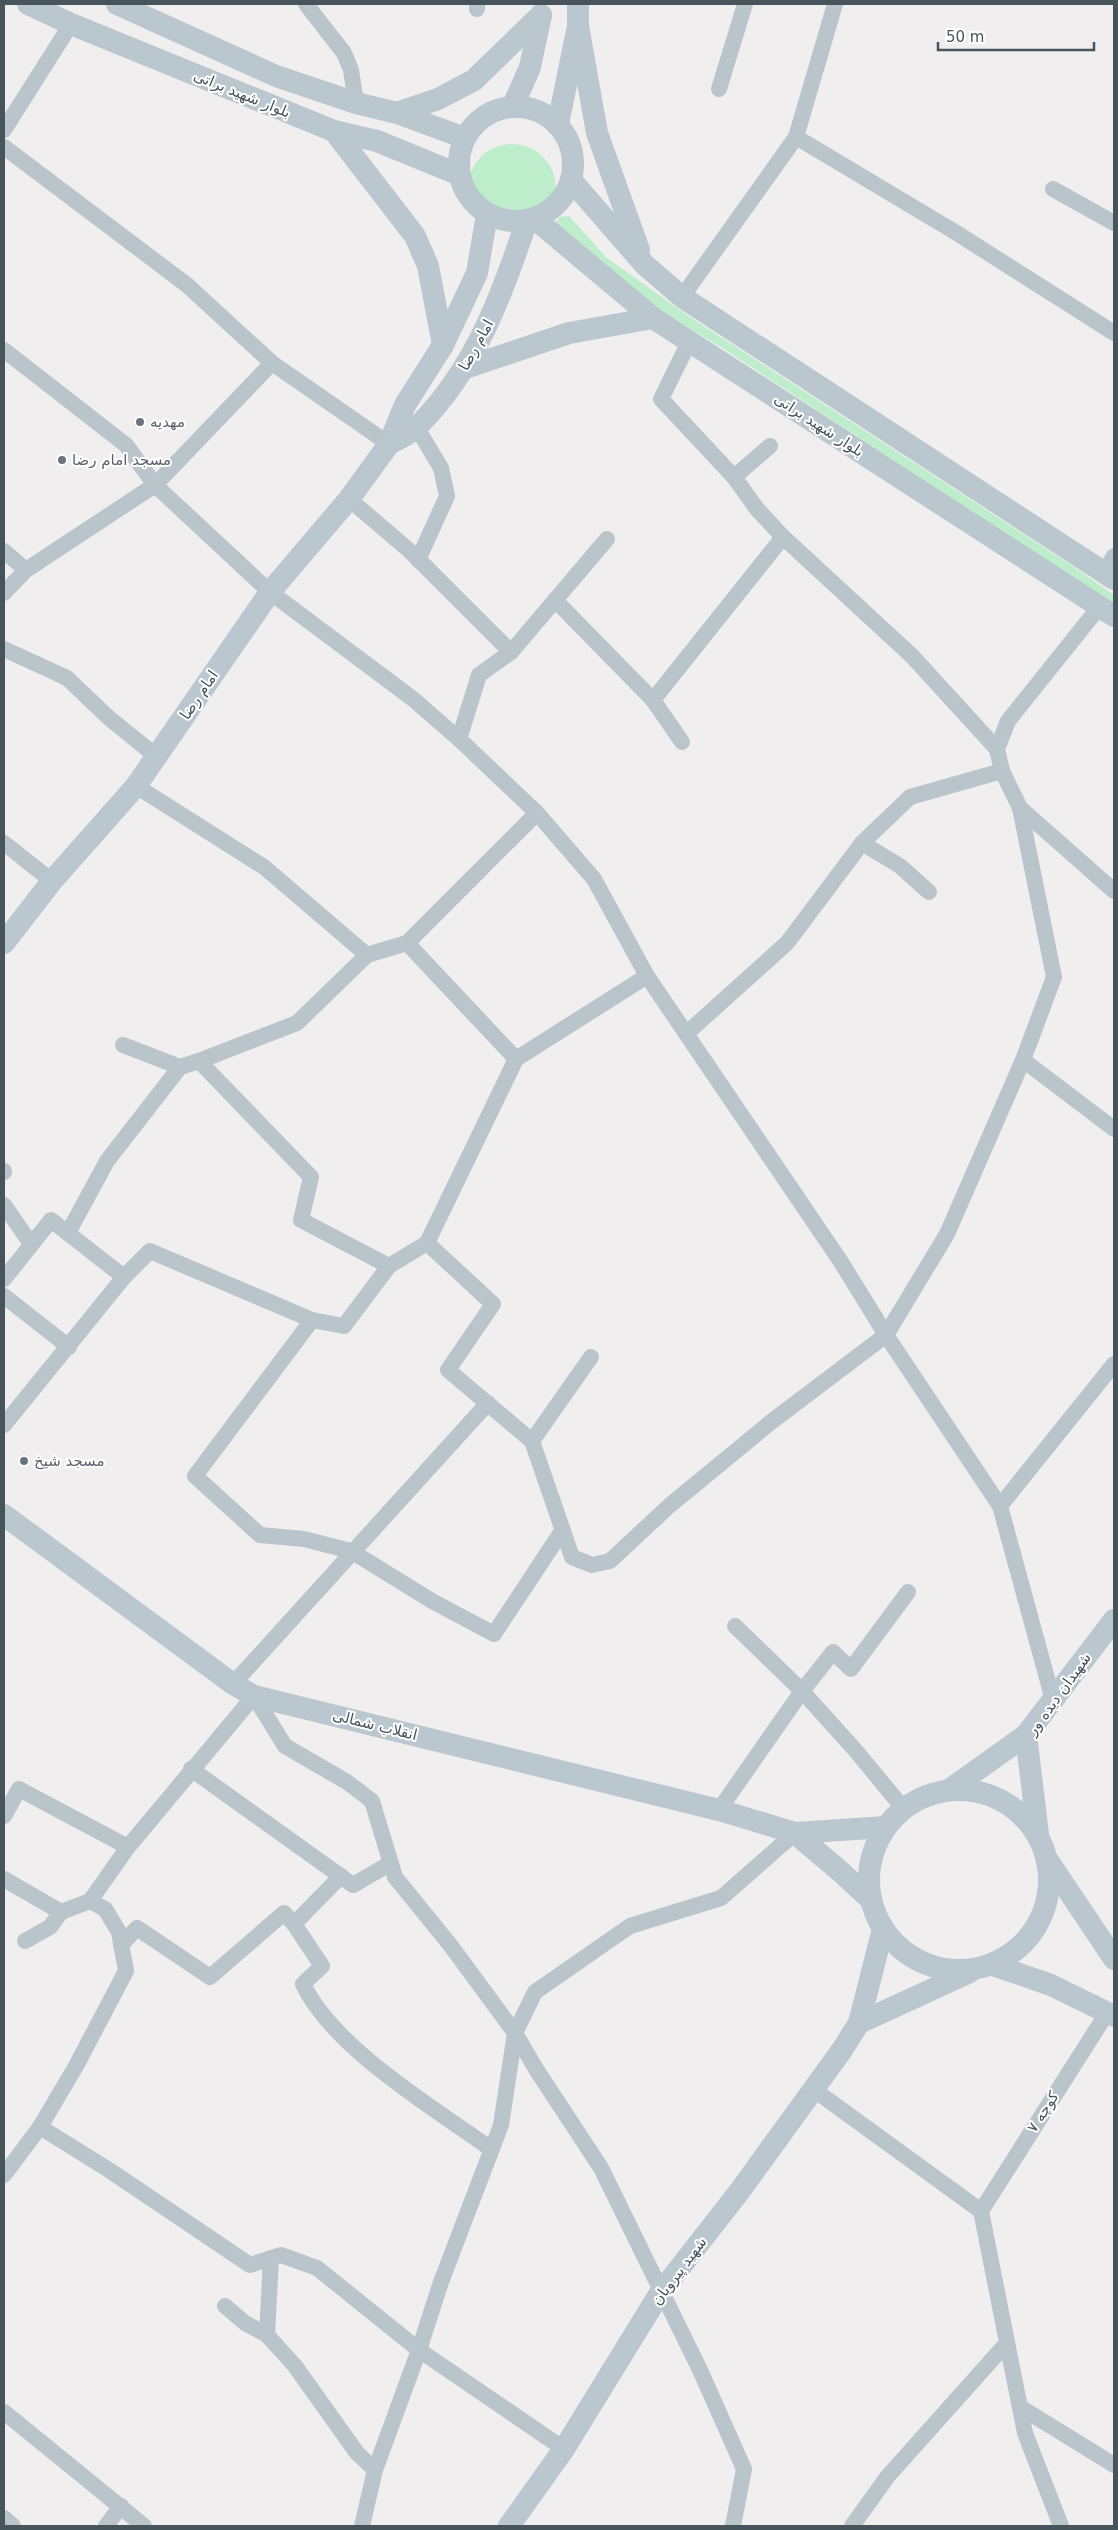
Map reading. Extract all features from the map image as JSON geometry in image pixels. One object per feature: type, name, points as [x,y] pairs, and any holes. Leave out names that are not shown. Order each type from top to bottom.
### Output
[{"type":"main road","name":"بلوار شهید براتی","points":[[28,4],[71,24],[334,131],[377,141],[460,175]]},
{"type":"main road","name":"بلوار شهید براتی","points":[[117,4],[276,76],[356,103],[397,113],[465,138]]},
{"type":"main road","points":[[578,4],[578,26],[597,133],[645,265]]},
{"type":"main road","points":[[513,106],[530,67],[541,10]]},
{"type":"main road","points":[[397,113],[438,99],[474,80],[541,10]]},
{"type":"main road","points":[[558,124],[578,26]]},
{"type":"main road","points":[[513,106],[537,111],[558,124],[567,138],[573,153],[574,170],[561,200],[549,211],[531,220],[502,220],[487,214],[474,204],[465,190],[460,175],[458,158],[465,138],[471,128],[482,117],[497,109],[513,106]]},
{"type":"main road","points":[[334,131],[415,236],[428,266],[443,345]]},
{"type":"main road","points":[[571,180],[645,265],[682,297],[1111,569]]},
{"type":"main road","name":"امام رضا","points":[[4,943],[52,881],[136,786],[270,592],[349,499],[389,444],[405,405],[443,345],[477,273],[487,214]]},
{"type":"main road","name":"بلوار شهید براتی","points":[[531,220],[653,318],[690,340],[1107,611]]},
{"type":"main road","name":"امام رضا","points":[[389,444],[417,428],[465,368],[503,293],[531,220]]},
{"type":"main road","points":[[465,368],[570,333],[653,318]]},
{"type":"main road","name":"انقلاب شمالی","points":[[4,1515],[233,1684],[254,1696],[719,1810],[795,1833]]},
{"type":"main road","name":"شهیدان دیده ور","points":[[1038,1835],[1026,1736],[1114,1620]]},
{"type":"main road","points":[[949,1790],[1026,1736]]},
{"type":"main road","points":[[1110,2014],[1051,1985],[985,1967],[950,1971],[923,1964],[900,1949],[883,1928],[871,1900],[869,1875],[872,1858],[886,1827],[903,1808],[925,1796],[949,1790],[975,1790],[1000,1799],[1022,1814],[1038,1835],[1048,1860],[1114,1959]]},
{"type":"main road","points":[[795,1833],[886,1827]]},
{"type":"main road","points":[[795,1833],[871,1900]]},
{"type":"main road","points":[[859,2023],[1015,1952],[1033,1933],[1044,1911],[1050,1886],[1048,1860]]},
{"type":"main road","points":[[859,2023],[883,1928]]},
{"type":"main road","name":"شهید پیرویان","points":[[509,2526],[564,2449],[660,2293],[739,2192],[859,2023]]},
{"type":"street","points":[[306,4],[344,53],[351,70],[356,103]]},
{"type":"street","points":[[719,89],[745,4]]},
{"type":"street","points":[[682,297],[796,136],[835,4]]},
{"type":"street","points":[[4,130],[71,24]]},
{"type":"street","points":[[796,136],[956,232],[1114,333]]},
{"type":"street","points":[[4,147],[187,285],[272,363],[389,444]]},
{"type":"street","points":[[1053,189],[1114,223]]},
{"type":"street","points":[[427,1243],[493,1304],[448,1370],[532,1442],[572,1557],[592,1565],[610,1561],[669,1506],[764,1428],[886,1335],[947,1234],[1023,1060],[1054,977],[1020,808],[1002,771],[997,749],[912,656],[784,538],[757,510],[734,477],[661,399],[690,340]]},
{"type":"street","points":[[4,350],[126,445],[155,485],[270,592],[412,699],[459,739],[537,814],[594,879],[647,976],[841,1262],[886,1335],[1000,1506],[1053,1700]]},
{"type":"street","points":[[4,592],[26,570],[155,485],[272,363]]},
{"type":"street","points":[[417,428],[441,468],[447,496],[418,560]]},
{"type":"street","points":[[734,477],[770,446]]},
{"type":"street","points":[[349,499],[418,560],[511,652]]},
{"type":"street","points":[[653,700],[784,538]]},
{"type":"street","points":[[459,739],[479,675],[511,652],[608,539]]},
{"type":"street","points":[[4,550],[26,570]]},
{"type":"street","points":[[555,600],[653,700],[682,742]]},
{"type":"street","points":[[997,749],[1008,721],[1107,611]]},
{"type":"street","points":[[4,649],[67,678],[109,718],[156,756]]},
{"type":"street","points":[[687,1033],[787,943],[862,844],[910,797],[1002,771]]},
{"type":"street","points":[[136,786],[264,868],[368,955]]},
{"type":"street","points":[[1020,808],[1114,891]]},
{"type":"street","points":[[123,1045],[180,1067],[199,1062],[297,1022],[368,955],[407,944],[537,814]]},
{"type":"street","points":[[4,843],[52,881]]},
{"type":"street","points":[[862,844],[900,866],[929,892]]},
{"type":"street","points":[[407,944],[516,1059]]},
{"type":"street","points":[[4,1424],[69,1347],[124,1277],[150,1251],[312,1320],[344,1326],[389,1266],[427,1243],[516,1059],[647,976]]},
{"type":"street","points":[[1023,1060],[1114,1128]]},
{"type":"street","points":[[199,1062],[311,1177],[301,1220],[389,1266]]},
{"type":"street","points":[[68,1233],[107,1161],[180,1067]]},
{"type":"street","points":[[4,1205],[31,1244]]},
{"type":"street","points":[[4,1279],[51,1220],[124,1277]]},
{"type":"street","points":[[4,1296],[69,1347]]},
{"type":"street","points":[[312,1320],[195,1476],[260,1535],[304,1539],[351,1551],[432,1601],[494,1634],[562,1530]]},
{"type":"street","points":[[532,1442],[591,1357]]},
{"type":"street","points":[[1000,1506],[1114,1364]]},
{"type":"street","points":[[233,1684],[351,1551],[488,1403]]},
{"type":"street","points":[[719,1810],[802,1691],[833,1652],[851,1669],[908,1592]]},
{"type":"street","points":[[735,1626],[802,1691],[856,1751],[903,1808]]},
{"type":"street","points":[[25,1941],[50,1927],[61,1912],[90,1901],[128,1847],[191,1769],[254,1696],[285,1746],[348,1782],[372,1801],[395,1877],[451,1946],[515,2033],[601,2168],[660,2293],[700,2370],[744,2469],[733,2526]]},
{"type":"street","points":[[191,1769],[353,1885],[391,1863]]},
{"type":"street","points":[[4,1816],[19,1789],[128,1847]]},
{"type":"street","points":[[362,2526],[375,2470],[419,2350],[440,2282],[500,2125],[515,2033],[536,1992],[630,1926],[721,1898],[795,1833]]},
{"type":"street","points":[[294,1924],[341,1876]]},
{"type":"street","points":[[4,1879],[61,1912]]},
{"type":"street","points":[[4,2175],[40,2127],[76,2066],[126,1971],[119,1932],[105,1909],[90,1901]]},
{"type":"street","points":[[121,1945],[137,1928],[210,1977],[284,1913],[294,1924],[322,1966],[303,1984],[310,2000],[324,2016],[360,2054],[491,2149]]},
{"type":"street","name":"کوچه ۷","points":[[981,2211],[1110,2014]]},
{"type":"street","points":[[813,2089],[981,2211],[1025,2433],[1061,2526]]},
{"type":"street","points":[[40,2127],[109,2170],[250,2265],[281,2255],[318,2268],[419,2350],[564,2449]]},
{"type":"street","points":[[267,2335],[271,2258]]},
{"type":"street","points":[[225,2306],[245,2323],[267,2335],[295,2366],[356,2453],[375,2470]]},
{"type":"street","points":[[852,2526],[888,2476],[1006,2344]]},
{"type":"street","points":[[1020,2407],[1114,2465]]},
{"type":"street","points":[[4,2412],[144,2526]]},
{"type":"street","points":[[106,2526],[121,2506]]},
{"type":"street","points":[[4,2518],[13,2526]]},
{"type":"green space","points":[[512,144],[529,148],[543,157],[552,171],[556,188],[552,205],[543,219],[529,228],[512,232],[495,228],[481,219],[472,205],[468,188],[472,171],[481,157],[495,148]]},
{"type":"green space","points":[[569,216],[606,257],[687,315],[1077,569],[1114,595],[1114,605],[724,349],[658,309],[556,222],[560,217]]},
{"type":"place","name":"مهدیه","points":[[140,422]]},
{"type":"place","name":"مسجد امام رضا","points":[[62,460]]},
{"type":"place","name":"مسجد شیخ","points":[[24,1461]]}]
